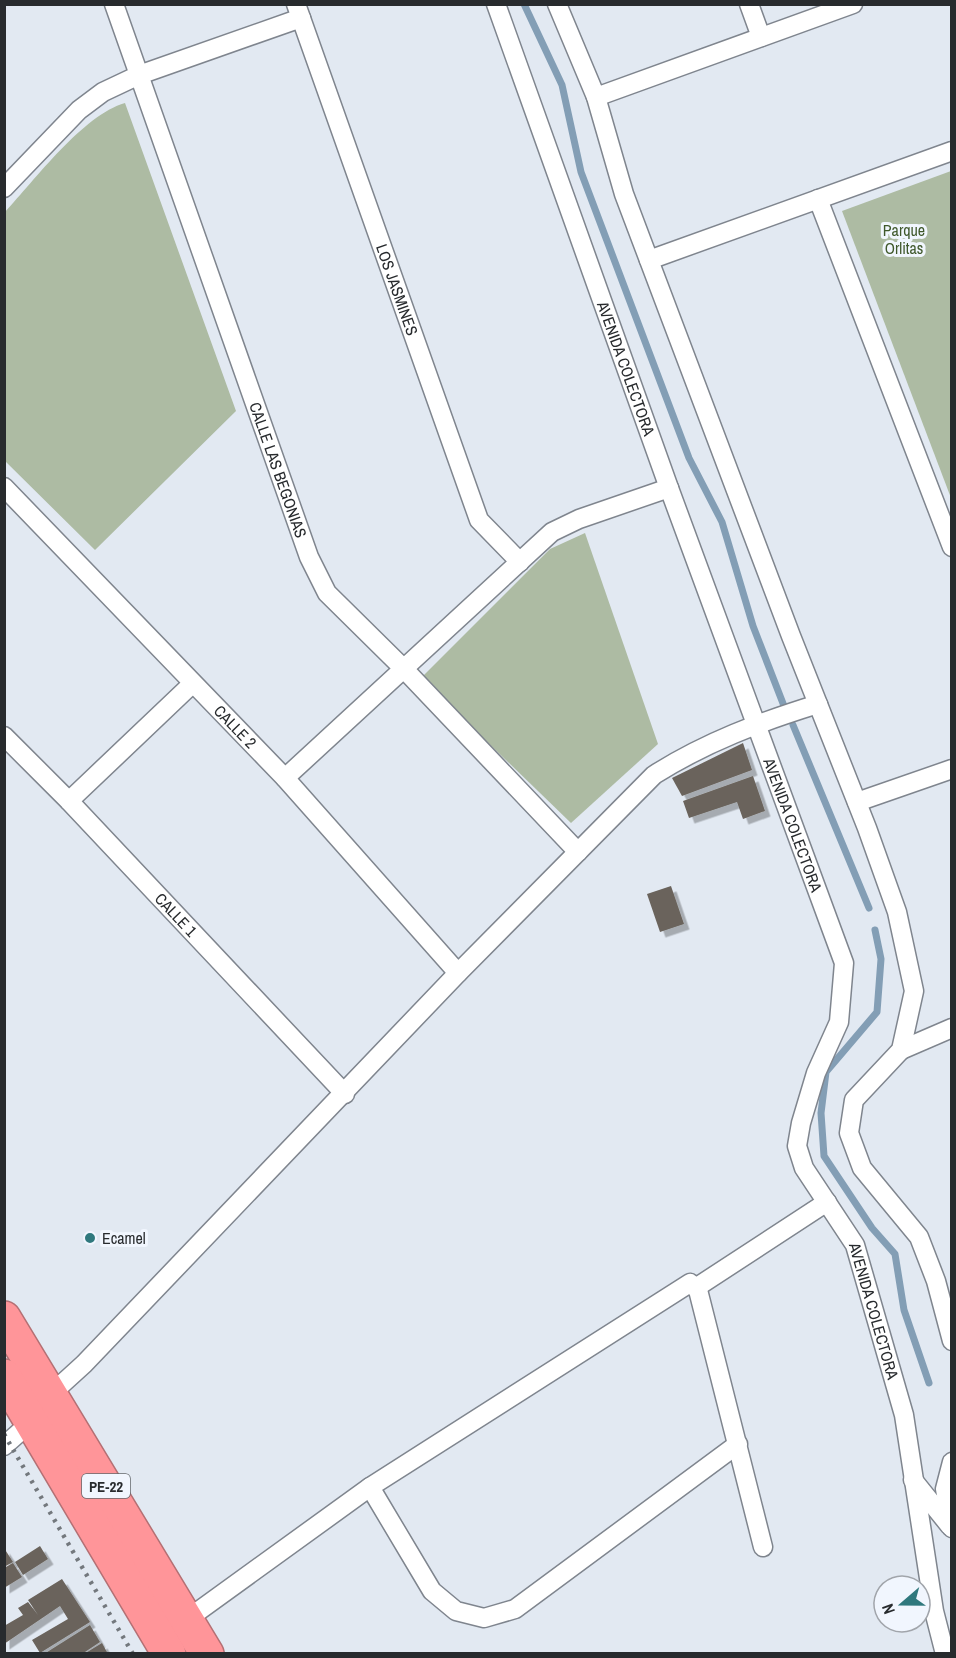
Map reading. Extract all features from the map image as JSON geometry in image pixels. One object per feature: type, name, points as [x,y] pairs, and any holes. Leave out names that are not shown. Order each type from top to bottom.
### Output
[{"type":"highway","name":"PE-22","points":[[4,1318],[207,1653]]},
{"type":"highway","name":"PE-22","points":[[4,1377],[165,1646]]},
{"type":"street","name":"CALLE LAS BEGONIAS","points":[[114,4],[309,557],[327,593],[404,669],[578,852]]},
{"type":"street","name":"AVENIDA COLECTORA","points":[[496,4],[669,488],[844,963],[838,1022],[816,1072],[801,1123],[797,1146],[804,1168],[855,1245],[904,1414],[912,1479],[934,1611],[945,1653]]},
{"type":"street","points":[[557,4],[596,97],[624,194],[897,912],[914,991],[901,1050]]},
{"type":"street","points":[[749,4],[761,37]]},
{"type":"street","points":[[596,97],[853,4]]},
{"type":"street","points":[[4,188],[79,110],[103,92],[299,11]]},
{"type":"street","name":"LOS JASMINES","points":[[299,11],[479,520],[519,562]]},
{"type":"street","points":[[649,260],[951,151]]},
{"type":"street","points":[[818,199],[951,547]]},
{"type":"street","points":[[285,778],[552,532],[579,519],[669,488]]},
{"type":"street","name":"CALLE 2","points":[[9,499],[285,778],[458,973]]},
{"type":"street","points":[[69,801],[192,684]]},
{"type":"street","points":[[4,1446],[31,1422],[51,1394],[84,1364],[139,1304],[345,1094],[458,973],[654,775],[685,755],[756,723],[818,704]]},
{"type":"street","name":"CALLE 1","points":[[4,736],[69,801],[345,1094]]},
{"type":"street","points":[[857,802],[951,769]]},
{"type":"street","points":[[951,1028],[901,1050],[854,1100],[849,1133],[862,1168],[919,1237],[936,1281],[951,1341]]},
{"type":"street","points":[[697,1287],[827,1202]]},
{"type":"street","points":[[165,1646],[187,1619],[370,1487],[690,1283],[697,1287],[763,1547]]},
{"type":"street","points":[[370,1487],[432,1591],[456,1611],[484,1618],[515,1609],[738,1444]]},
{"type":"street","points":[[951,1462],[945,1489],[951,1528]]},
{"type":"street","points":[[912,1479],[951,1528]]},
{"type":"green space","points":[[125,103],[236,411],[95,550],[5,461],[5,212],[76,134],[109,110]]},
{"type":"green space","name":"Parque Orlitas","points":[[952,171],[951,498],[842,211]]},
{"type":"green space","points":[[585,533],[658,744],[571,823],[421,678],[550,549]]},
{"type":"building","points":[[743,743],[752,770],[682,796],[672,778]]},
{"type":"building","points":[[753,776],[765,811],[743,819],[737,802],[689,818],[683,801]]},
{"type":"building","points":[[671,886],[684,924],[660,932],[647,894]]},
{"type":"building","points":[[40,1546],[48,1559],[23,1575],[15,1562]]},
{"type":"building","points":[[4,1548],[13,1562],[4,1567]]},
{"type":"building","points":[[13,1563],[22,1577],[4,1588],[4,1568]]},
{"type":"building","points":[[62,1579],[90,1622],[40,1653],[32,1640],[68,1619],[60,1606],[4,1644],[4,1626],[23,1615],[18,1608],[28,1602],[38,1615],[28,1600]]},
{"type":"building","points":[[90,1625],[100,1642],[82,1654],[44,1654]]},
{"type":"building","points":[[102,1643],[108,1654],[84,1654]]},
{"type":"waterway","points":[[524,4],[562,85],[581,172],[689,458],[722,522],[753,626],[784,706]]},
{"type":"waterway","points":[[793,725],[869,908]]},
{"type":"waterway","points":[[875,930],[881,959],[877,1012],[826,1072],[821,1113],[824,1156],[872,1228],[895,1254],[904,1310],[929,1383]]},
{"type":"railway","points":[[4,1434],[133,1654]]},
{"type":"place","name":"Ecamel","points":[[90,1238]]}]
